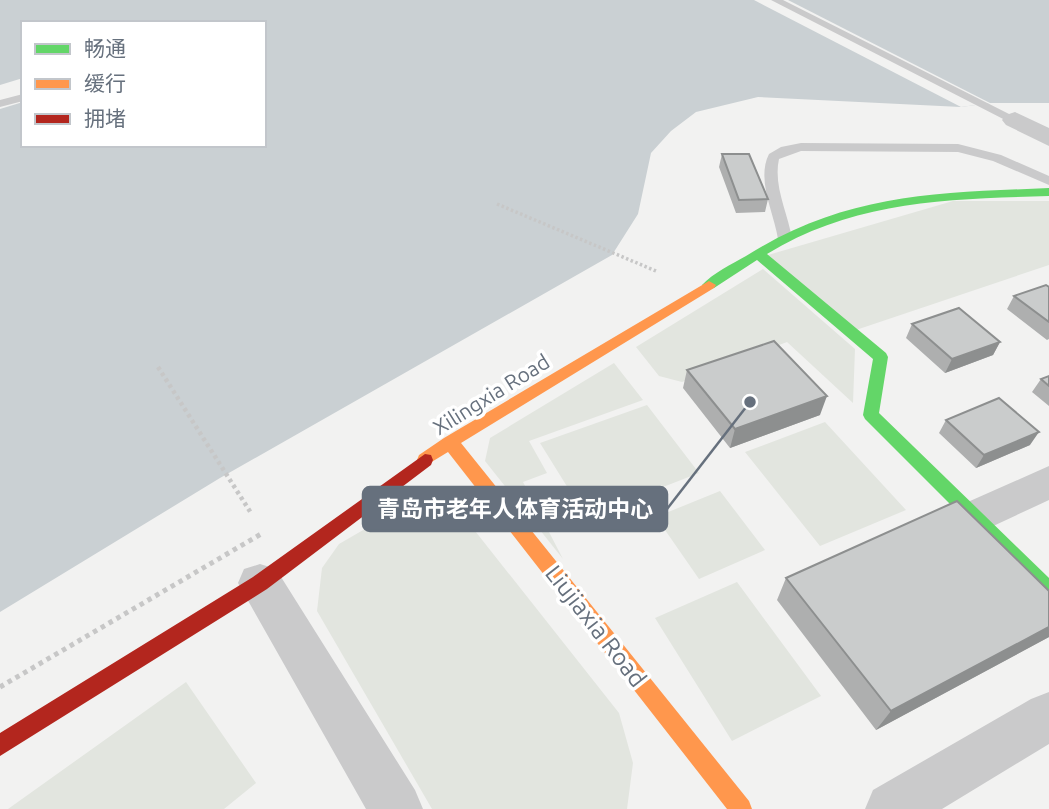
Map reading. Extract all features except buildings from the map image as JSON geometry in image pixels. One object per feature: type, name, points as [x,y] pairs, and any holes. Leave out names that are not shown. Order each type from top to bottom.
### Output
[{"type":"street","points":[[1015,120],[1049,138]]},
{"type":"street","name":"Xilingxia Road","points":[[0,745],[260,583],[450,442],[785,239],[835,216],[923,197],[1049,192]]},
{"type":"street","points":[[758,254],[881,357],[871,415],[1049,590]]},
{"type":"street","name":"Liujiaxia Road","points":[[450,442],[741,809]]},
{"type":"street","points":[[976,517],[1049,482]]},
{"type":"street","points":[[260,583],[396,809]]},
{"type":"street","points":[[892,809],[1049,716]]},
{"type":"lane","points":[[776,0],[1015,120]]},
{"type":"lane","points":[[0,104],[21,98]]},
{"type":"lane","points":[[785,239],[784,222],[769,166],[773,157],[785,150],[801,147],[958,148],[997,158],[1049,181]]},
{"type":"path","points":[[497,204],[656,271]]},
{"type":"path","points":[[158,367],[251,513]]},
{"type":"shaded area","points":[[0,0],[1049,0],[1049,103],[990,103],[961,107],[758,97],[696,112],[671,131],[651,153],[638,214],[612,255],[220,478],[0,612],[0,109],[21,103],[21,147],[266,147],[266,21],[21,21],[21,79],[0,85]]},
{"type":"shaded area","points":[[953,201],[1049,201],[1049,265],[850,332],[768,255]]},
{"type":"shaded area","points":[[763,269],[855,349],[853,403],[787,342],[682,382],[659,376],[636,347]]},
{"type":"shaded area","points":[[614,363],[643,400],[529,441],[547,473],[523,482],[563,559],[485,461],[490,438]]},
{"type":"shaded area","points":[[647,405],[699,473],[586,517],[540,443]]},
{"type":"shaded area","points":[[825,422],[906,510],[820,546],[745,452]]},
{"type":"shaded area","points":[[720,491],[765,550],[699,579],[656,517]]},
{"type":"shaded area","points":[[425,513],[468,522],[619,713],[633,763],[627,809],[432,809],[317,611],[322,568],[339,544],[377,522]]},
{"type":"shaded area","points":[[737,582],[821,696],[732,741],[655,618]]},
{"type":"shaded area","points":[[186,682],[256,783],[224,809],[8,809]]},
{"type":"pier","points":[[754,0],[788,0],[990,103],[961,107]]},
{"type":"traffic: fast","points":[[709,285],[787,237],[836,216],[915,200],[1049,192]]},
{"type":"traffic: fast","points":[[758,254],[881,357],[871,415],[1049,590]]},
{"type":"traffic: slow","points":[[425,460],[450,442],[709,285]]},
{"type":"traffic: slow","points":[[450,442],[741,809]]},
{"type":"traffic: jam","points":[[0,745],[260,583],[425,460]]},
{"type":"place","name":"青岛市老年人体育活动中心","points":[[750,402]]}]
